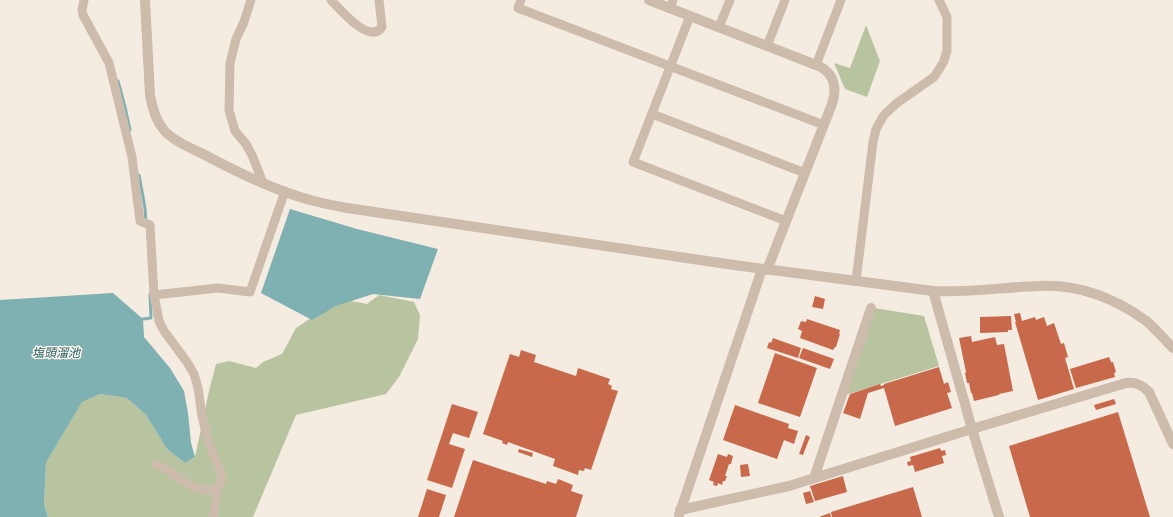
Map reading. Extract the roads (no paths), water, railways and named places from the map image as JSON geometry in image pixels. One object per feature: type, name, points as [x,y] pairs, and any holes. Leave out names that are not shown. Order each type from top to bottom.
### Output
[{"type":"street","points":[[84,0],[82,15],[109,63],[132,157],[140,221],[150,225],[154,295],[159,321],[164,331],[194,374],[208,441],[221,473],[221,480],[218,487],[212,517]]},
{"type":"street","points":[[145,0],[151,105],[163,130],[178,141],[263,183],[313,201],[347,208],[765,270],[856,280],[933,291],[953,292],[1040,286],[1078,289],[1121,305],[1146,321],[1173,348]]},
{"type":"street","points":[[251,0],[244,22],[236,39],[230,63],[229,110],[235,131],[246,144],[252,155],[263,183]]},
{"type":"street","points":[[331,0],[358,28],[364,31],[375,32],[380,31],[382,27],[379,0]]},
{"type":"street","points":[[521,0],[518,8],[671,65],[824,125]]},
{"type":"street","points":[[649,0],[672,4],[690,16],[826,70],[833,81],[835,95],[786,221],[765,270],[679,514]]},
{"type":"street","points":[[719,27],[730,0]]},
{"type":"street","points":[[767,46],[785,0]]},
{"type":"street","points":[[816,65],[841,0]]},
{"type":"street","points":[[856,280],[873,142],[876,129],[884,115],[897,103],[934,77],[943,63],[947,51],[947,17],[939,0]]},
{"type":"street","points":[[690,16],[634,162],[786,221]]},
{"type":"street","points":[[652,114],[805,173]]},
{"type":"street","points":[[154,295],[218,288],[250,292],[285,191]]},
{"type":"street","points":[[933,291],[972,429],[999,517]]},
{"type":"street","points":[[814,478],[871,308]]},
{"type":"street","points":[[679,514],[789,486],[972,429],[1133,382],[1145,388],[1149,392],[1173,444]]},
{"type":"street","points":[[156,465],[165,468],[198,489],[213,490],[218,487]]},
{"type":"water","points":[[290,209],[357,229],[438,249],[420,299],[373,294],[336,306],[312,320],[261,293]]},
{"type":"water","name":"塩頭溜池","points":[[113,293],[143,319],[144,337],[170,368],[184,391],[191,443],[195,457],[185,463],[167,449],[146,415],[127,398],[100,394],[82,402],[46,463],[44,504],[48,517],[0,517],[0,300]]},
{"type":"waterway","points":[[118,81],[130,130]]},
{"type":"waterway","points":[[139,175],[146,223]]},
{"type":"waterway","points":[[143,319],[151,318],[150,294]]}]
